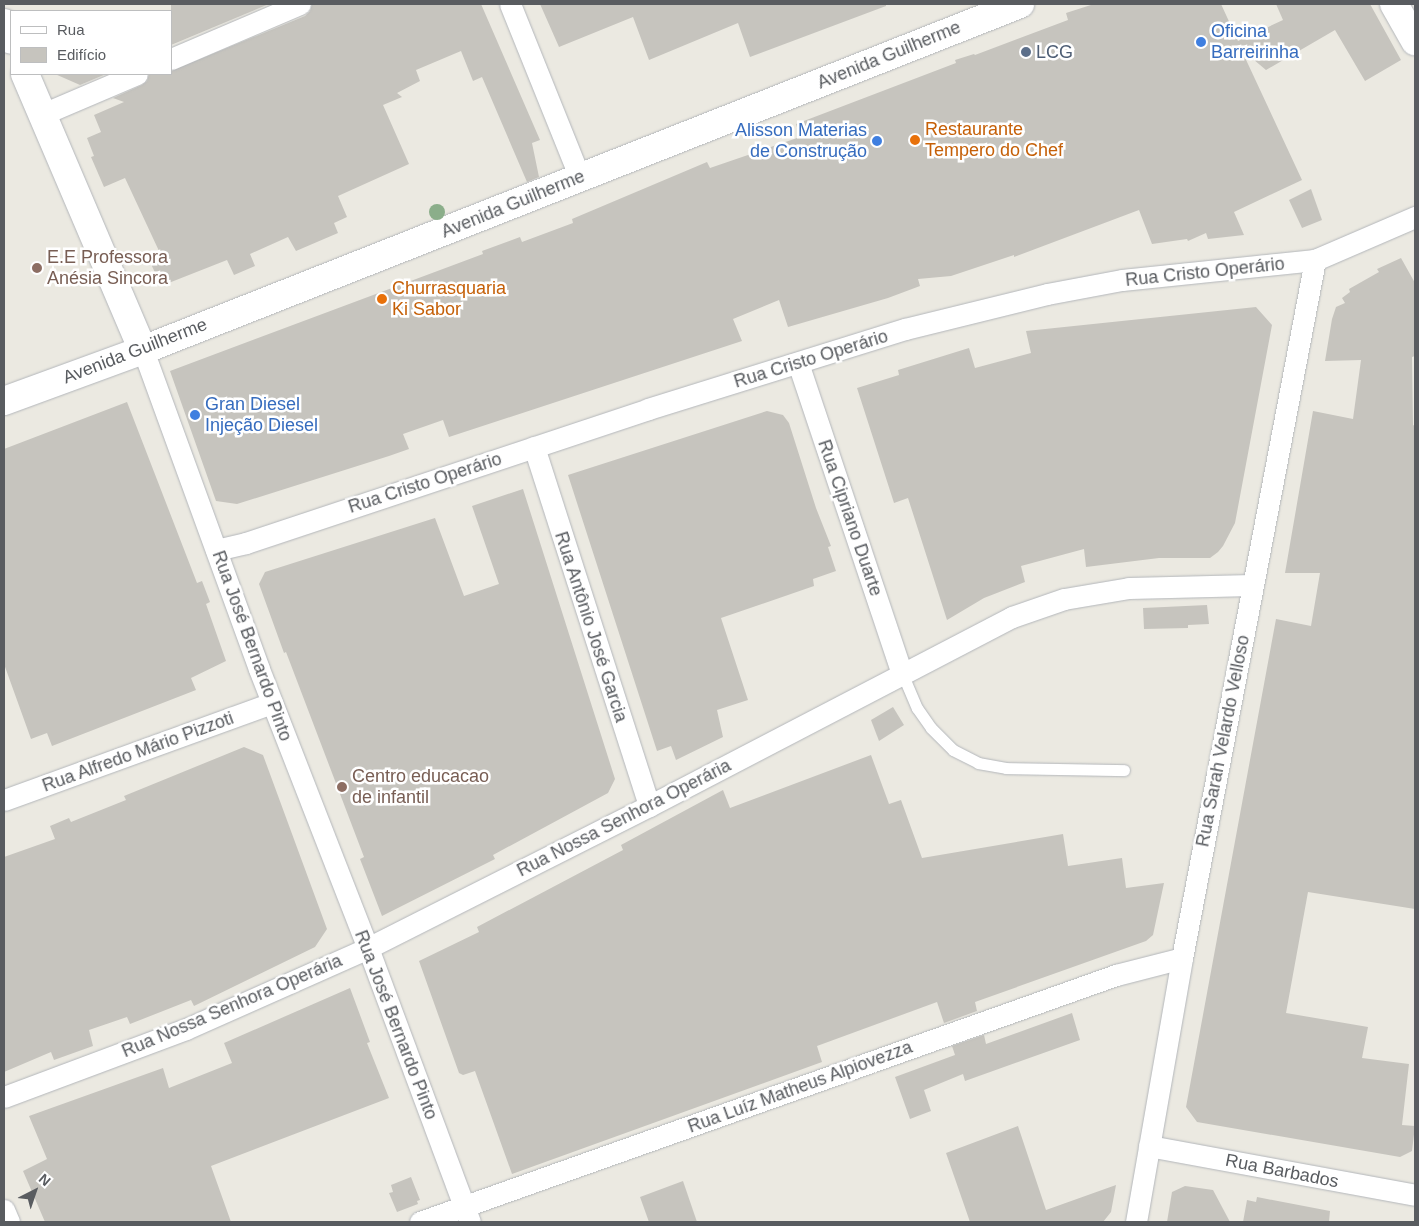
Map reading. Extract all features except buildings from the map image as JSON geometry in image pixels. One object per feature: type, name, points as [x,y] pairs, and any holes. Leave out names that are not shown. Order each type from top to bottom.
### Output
[{"type":"street","points":[[172,59],[300,4]]},
{"type":"street","points":[[510,4],[580,178]]},
{"type":"street","name":"Avenida Guilherme","points":[[4,401],[143,350],[1020,4]]},
{"type":"street","points":[[1394,4],[1415,41]]},
{"type":"street","points":[[4,23],[10,38]]},
{"type":"street","name":"Rua José Bernardo Pinto","points":[[25,75],[143,350],[272,704],[368,948],[467,1214]]},
{"type":"street","points":[[42,114],[135,75]]},
{"type":"street","name":"Rua Cristo Operário","points":[[216,550],[246,543],[534,447],[905,329],[1047,294],[1122,280],[1315,260],[1415,217]]},
{"type":"street","name":"Rua Sarah Velardo Velloso","points":[[1136,1222],[1182,958],[1315,260]]},
{"type":"street","name":"Rua Cipriano Duarte","points":[[798,363],[902,673]]},
{"type":"street","name":"Rua Antônio José Garcia","points":[[534,447],[649,806]]},
{"type":"street","name":"Rua Nossa Senhora Operária","points":[[4,1097],[186,1030],[368,948],[649,806],[1012,617],[1064,599],[1129,588],[1252,585]]},
{"type":"street","name":"Rua Alfredo Mário Pizzoti","points":[[4,800],[272,704]]},
{"type":"street","name":"Rua Luíz Matheus Alpiovezza","points":[[420,1222],[467,1214],[1116,975],[1182,958]]},
{"type":"street","name":"Rua Barbados","points":[[1149,1146],[1415,1195]]},
{"type":"street","points":[[4,1210],[9,1222]]},
{"type":"lane","points":[[902,673],[917,708],[931,728],[953,750],[978,763],[1006,768],[1124,770]]},
{"type":"place","name":"Oficina Barreirinha","points":[[1201,42]]},
{"type":"place","name":"LCG","points":[[1026,52]]},
{"type":"place","name":"Restaurante Tempero do Chef","points":[[915,140]]},
{"type":"place","name":"Alisson Materias de Construção","points":[[877,141]]},
{"type":"place","name":"E.E Professora Anésia Sincora","points":[[37,268]]},
{"type":"place","name":"Churrasquaria Ki Sabor","points":[[382,299]]},
{"type":"place","name":"Gran Diesel Injeção Diesel","points":[[195,415]]},
{"type":"place","name":"Centro educacao de infantil","points":[[342,787]]}]
